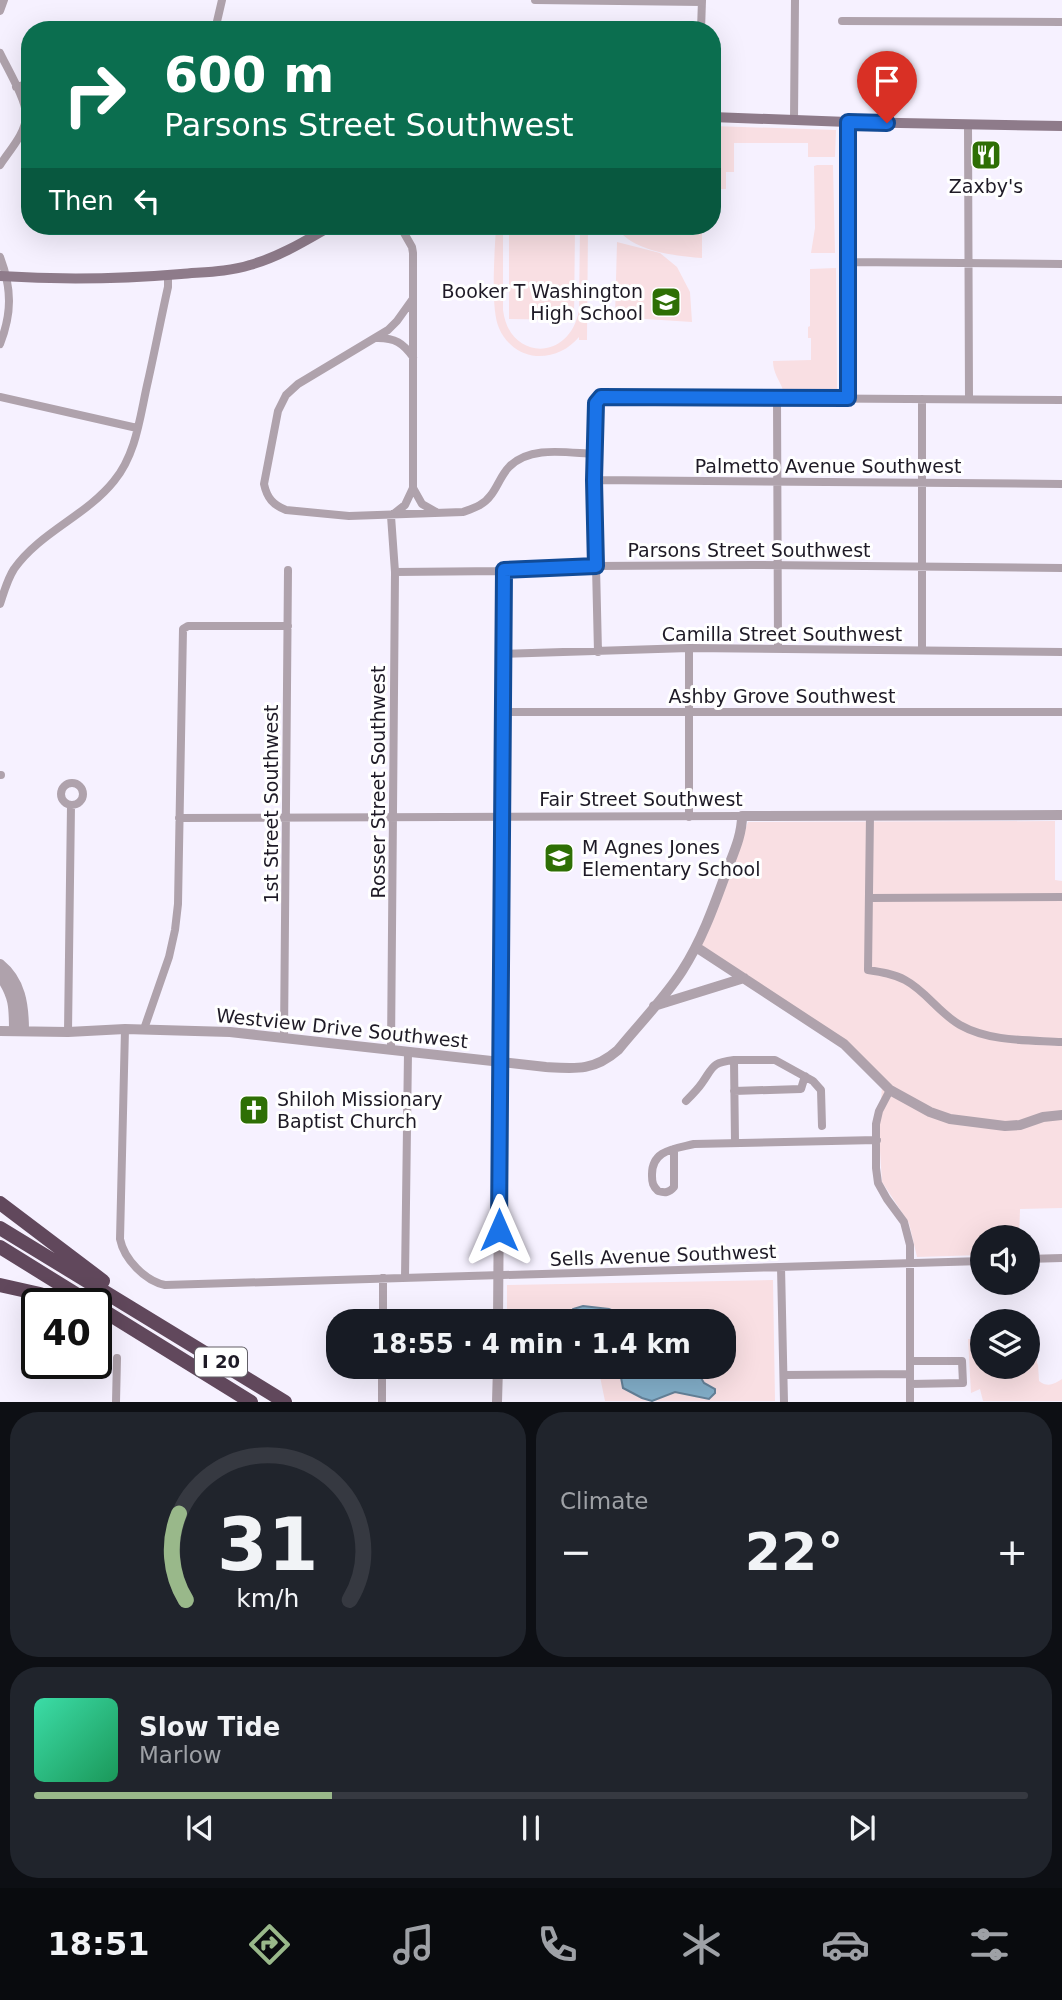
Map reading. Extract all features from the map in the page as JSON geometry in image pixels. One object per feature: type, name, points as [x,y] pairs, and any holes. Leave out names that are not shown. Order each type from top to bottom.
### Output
[{"type":"highway","points":[[0,1203],[157,1322]]},
{"type":"highway","name":"I 20","points":[[0,1228],[285,1402]]},
{"type":"highway","name":"I 20","points":[[0,1247],[66,1288]]},
{"type":"highway","points":[[0,1285],[21,1289]]},
{"type":"highway","name":"I 20","points":[[112,1316],[251,1402]]},
{"type":"highway","points":[[112,1321],[137,1331]]},
{"type":"main road","points":[[721,117],[1062,126]]},
{"type":"main road","points":[[4,276],[90,278],[226,271],[267,260],[315,235]]},
{"type":"street","points":[[0,11],[4,0]]},
{"type":"street","points":[[217,21],[222,0]]},
{"type":"street","points":[[535,0],[702,1],[702,21]]},
{"type":"street","points":[[794,120],[795,0]]},
{"type":"street","points":[[842,21],[1062,22]]},
{"type":"street","points":[[0,53],[21,97]]},
{"type":"street","points":[[16,87],[21,86]]},
{"type":"street","points":[[848,122],[848,398]]},
{"type":"street","points":[[968,124],[969,400]]},
{"type":"street","points":[[0,165],[21,133]]},
{"type":"street","points":[[391,516],[404,505],[413,488],[412,247],[405,235]]},
{"type":"street","points":[[0,257],[10,306],[0,344]]},
{"type":"street","points":[[848,262],[1062,264]]},
{"type":"street","points":[[0,604],[7,581],[22,559],[41,540],[95,500],[113,482],[129,457],[168,287],[168,275]]},
{"type":"street","points":[[413,298],[397,321],[377,338],[298,384],[286,396],[278,411],[264,484],[266,494],[276,507],[349,516],[463,512],[480,506],[491,495],[509,467],[526,456],[542,453],[595,454]]},
{"type":"street","points":[[377,338],[398,341],[413,357]]},
{"type":"street","points":[[0,397],[137,428]]},
{"type":"street","points":[[598,652],[594,480],[596,403],[601,397],[1062,400]]},
{"type":"street","points":[[777,398],[778,649]]},
{"type":"street","points":[[922,399],[922,649]]},
{"type":"street","name":"Palmetto Avenue Southwest","points":[[594,480],[1062,484]]},
{"type":"street","points":[[413,488],[422,504],[438,514]]},
{"type":"street","name":"Rosser Street Southwest","points":[[391,516],[395,572],[391,1050]]},
{"type":"street","name":"Parsons Street Southwest","points":[[395,572],[596,566],[1062,568]]},
{"type":"street","name":"1st Street Southwest","points":[[284,1038],[288,570]]},
{"type":"street","points":[[498,1309],[504,570]]},
{"type":"street","points":[[145,1029],[175,930],[183,629],[188,626],[288,626]]},
{"type":"street","points":[[689,648],[689,817]]},
{"type":"street","name":"Camilla Street Southwest","points":[[503,654],[689,648],[1062,652]]},
{"type":"street","name":"Ashby Grove Southwest","points":[[503,712],[1062,712]]},
{"type":"street","points":[[68,1032],[71,805]]},
{"type":"street","name":"Fair Street Southwest","points":[[179,818],[1062,815]]},
{"type":"street","name":"Westview Drive Southwest","points":[[0,1031],[145,1029],[230,1032],[500,1062],[587,1068],[618,1050],[682,971],[711,915],[740,835],[743,816]]},
{"type":"street","points":[[870,816],[868,970],[905,980],[948,1018],[976,1032],[999,1037],[1062,1042]]},
{"type":"street","points":[[869,898],[1062,897]]},
{"type":"street","points":[[696,947],[844,1044],[890,1090],[912,1104],[950,1119],[1005,1126],[1062,1115]]},
{"type":"street","points":[[0,964],[17,984],[24,1013],[19,1031]]},
{"type":"street","points":[[0,976],[14,1004],[19,1031]]},
{"type":"street","points":[[654,1006],[744,978]]},
{"type":"street","name":"Sells Avenue Southwest","points":[[125,1029],[120,1240],[122,1250],[129,1260],[152,1280],[165,1285],[970,1261]]},
{"type":"street","points":[[404,1278],[408,1052]]},
{"type":"street","points":[[734,1060],[734,1142]]},
{"type":"street","points":[[686,1101],[702,1083],[712,1066],[722,1061],[775,1060],[813,1080],[821,1090],[822,1126]]},
{"type":"street","points":[[734,1091],[802,1089],[805,1076]]},
{"type":"street","points":[[890,1090],[878,1111],[876,1168],[878,1183],[904,1222],[908,1234],[911,1263],[910,1402]]},
{"type":"street","points":[[674,1149],[674,1187],[665,1193],[658,1191],[653,1185],[654,1160],[661,1153],[674,1149],[707,1143],[877,1140]]},
{"type":"street","points":[[1040,1259],[1062,1258]]},
{"type":"street","points":[[781,1266],[784,1402]]},
{"type":"street","points":[[383,1279],[383,1309]]},
{"type":"street","points":[[116,1402],[117,1358]]},
{"type":"street","points":[[910,1361],[962,1361],[962,1383],[910,1384]]},
{"type":"street","points":[[785,1375],[910,1374]]},
{"type":"street","points":[[382,1379],[382,1402]]},
{"type":"street","points":[[497,1402],[498,1379]]},
{"type":"shaded area","points":[[721,126],[836,130],[835,157],[808,157],[808,143],[734,143],[734,172],[726,172],[726,189],[721,189]]},
{"type":"shaded area","points":[[833,165],[835,253],[811,253],[815,228],[814,166]]},
{"type":"shaded area","points":[[496,235],[503,235],[503,310],[508,327],[516,339],[527,346],[540,349],[553,346],[564,339],[573,327],[579,310],[580,235],[588,235],[587,340],[579,340],[579,337],[560,352],[548,355],[536,356],[519,351],[505,339],[499,328],[494,278]]},
{"type":"shaded area","points":[[509,235],[575,235],[574,320],[509,319]]},
{"type":"shaded area","points":[[624,235],[702,235],[702,258],[654,251]]},
{"type":"shaded area","points":[[617,242],[660,253],[677,267],[690,292],[692,322],[615,317]]},
{"type":"shaded area","points":[[836,268],[837,389],[783,390],[773,361],[811,360],[811,338],[808,338],[810,269]]},
{"type":"shaded area","points":[[1055,821],[1055,880],[1062,881],[1062,1208],[1020,1209],[1019,1225],[970,1225],[970,1255],[917,1257],[909,1223],[882,1182],[879,1135],[882,1085],[827,1036],[697,952],[748,822]]},
{"type":"shaded area","points":[[773,1280],[775,1401],[605,1401],[600,1379],[736,1379],[736,1309],[507,1309],[507,1285]]},
{"type":"shaded area","points":[[968,1339],[970,1339],[970,1375]]},
{"type":"shaded area","points":[[970,1379],[1039,1379],[1048,1385],[1062,1379],[1062,1401],[983,1401],[980,1389],[971,1393]]},
{"type":"water","points":[[583,1306],[609,1309],[573,1309]]},
{"type":"water","points":[[621,1379],[702,1379],[715,1389],[715,1393],[709,1399],[675,1392],[652,1401],[623,1388]]},
{"type":"place","name":"Zaxby's","points":[[986,155]]},
{"type":"place","name":"Booker T Washington High School","points":[[666,302]]},
{"type":"place","name":"M Agnes Jones Elementary School","points":[[559,858]]},
{"type":"place","name":"Shiloh Missionary Baptist Church","points":[[254,1110]]},
{"type":"route","points":[[499,1230],[504,570],[596,566],[596,403],[601,397],[848,398],[848,122],[887,123]]}]
